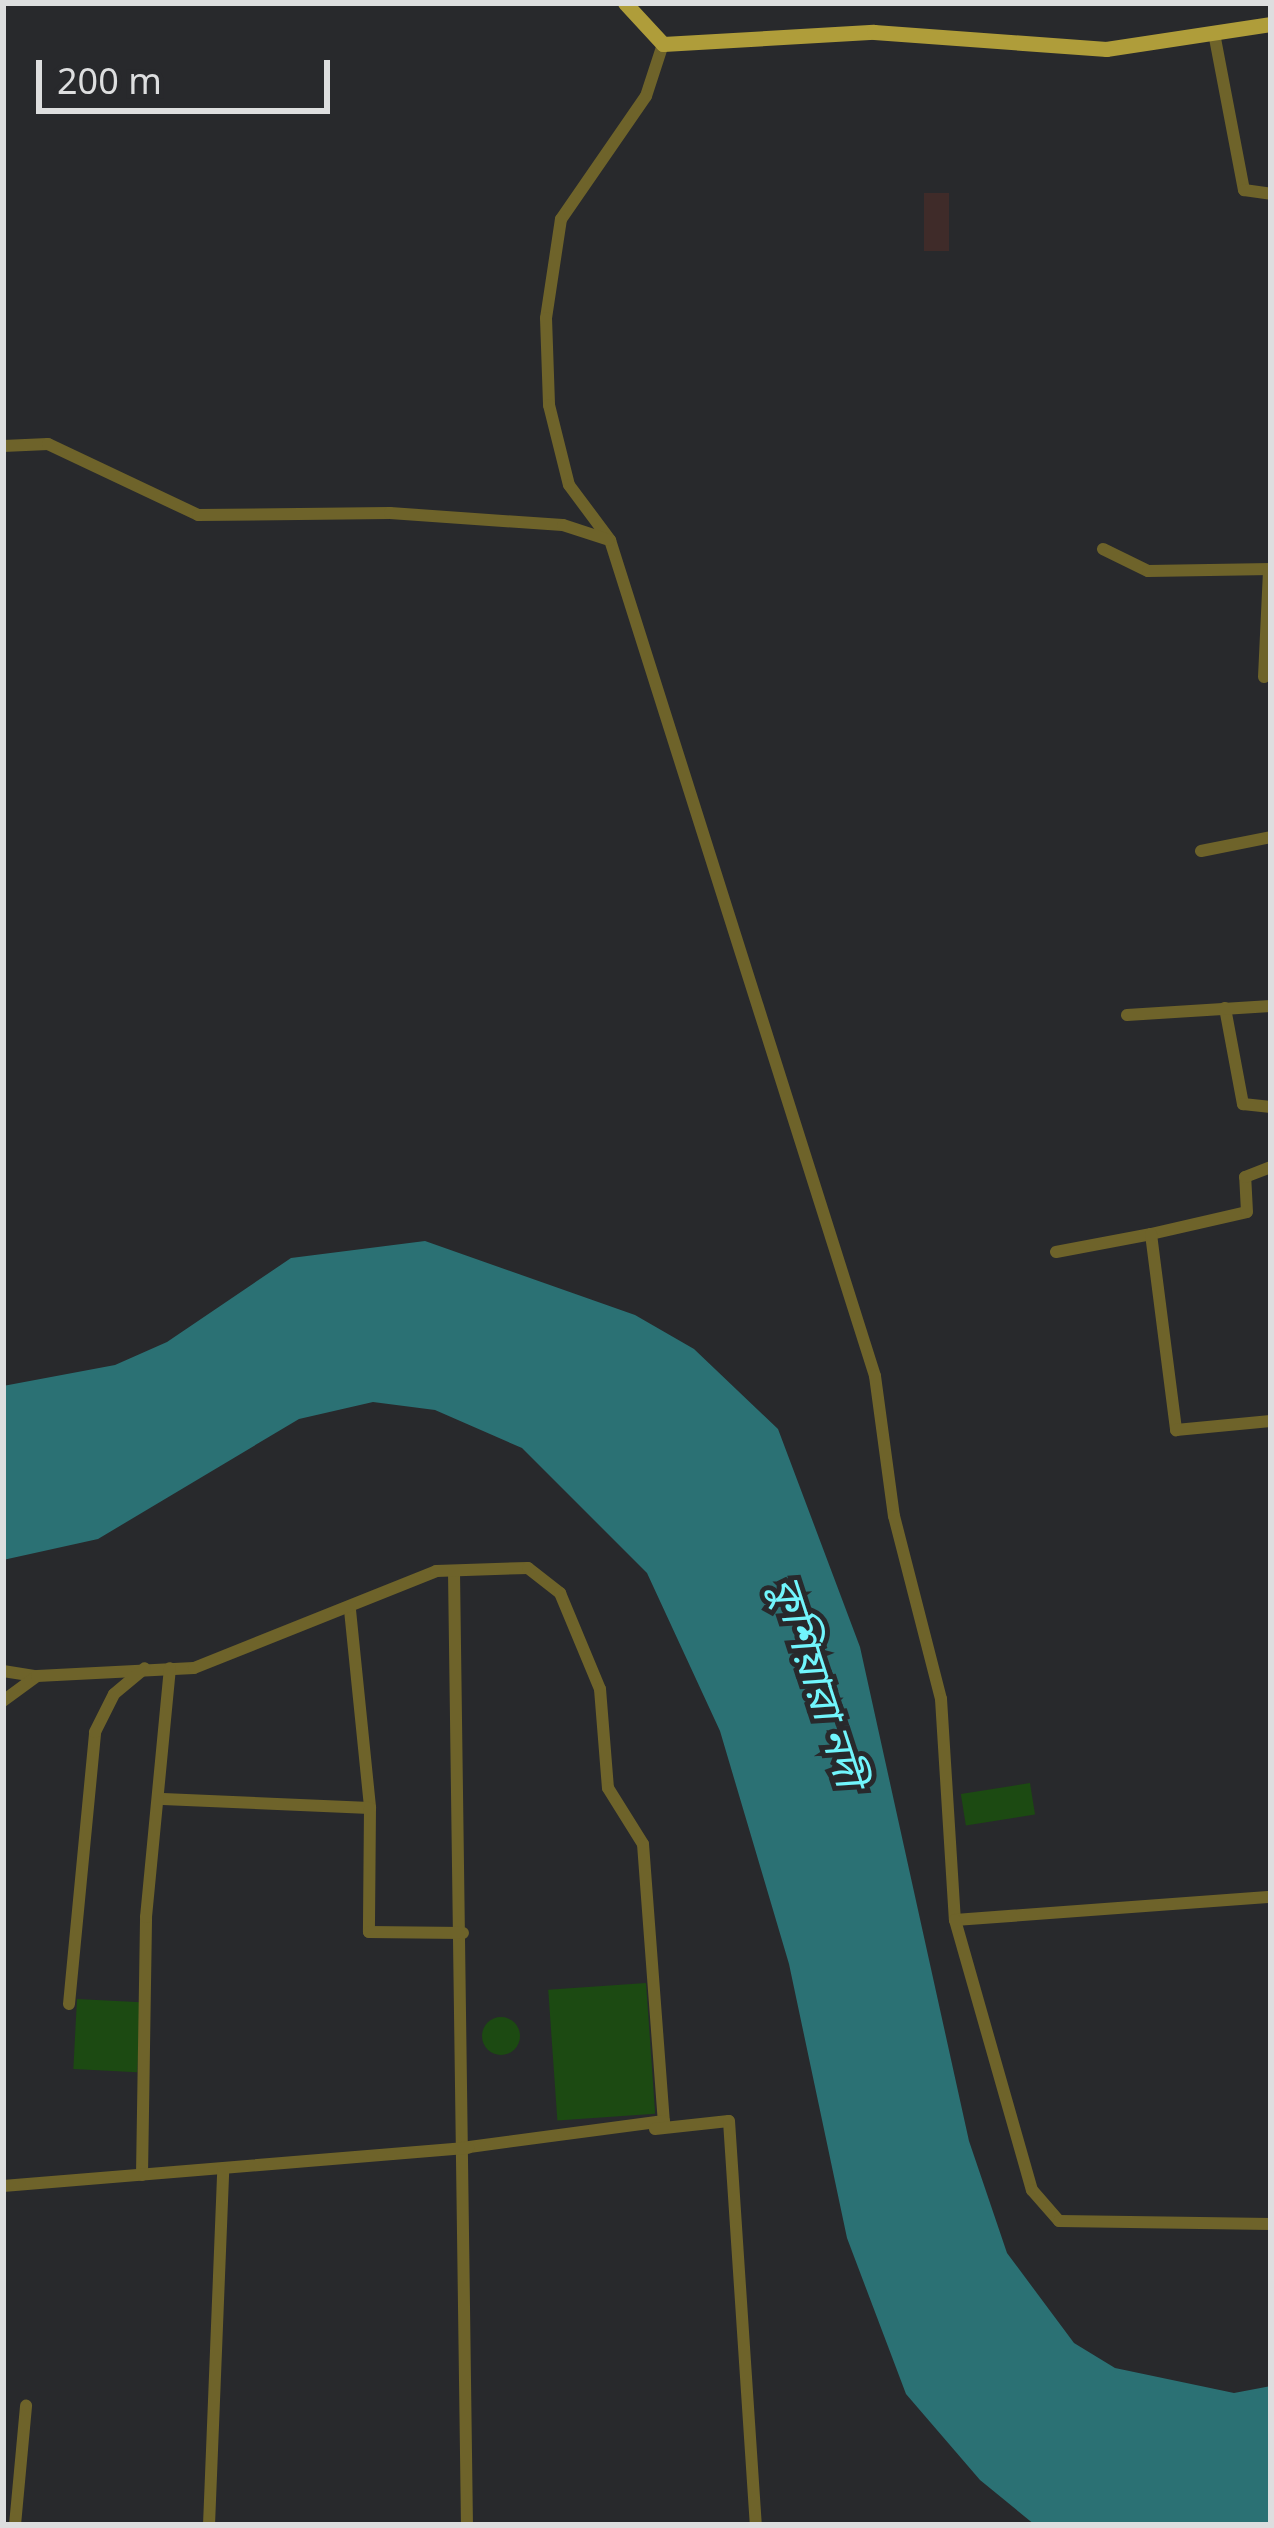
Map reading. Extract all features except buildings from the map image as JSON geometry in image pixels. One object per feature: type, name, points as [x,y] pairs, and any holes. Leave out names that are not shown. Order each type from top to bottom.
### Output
[{"type":"main road","points":[[625,3],[663,44],[874,32],[1106,49],[1271,24]]},
{"type":"street","points":[[1214,33],[1244,190],[1271,194]]},
{"type":"street","points":[[663,44],[646,96],[561,219],[548,296],[560,457],[610,540],[875,1376],[894,1516],[940,1700],[955,1920],[1032,2190],[1060,2221],[1271,2224]]},
{"type":"street","points":[[3,446],[48,444],[198,515],[390,513],[563,525],[610,540]]},
{"type":"street","points":[[1103,549],[1148,571],[1270,568],[1264,677]]},
{"type":"street","points":[[1202,851],[1271,837]]},
{"type":"street","points":[[1127,1015],[1271,1006]]},
{"type":"street","points":[[1225,1008],[1243,1104],[1271,1107]]},
{"type":"street","points":[[1056,1252],[1247,1212],[1245,1177],[1271,1167]]},
{"type":"street","points":[[1151,1234],[1176,1430],[1271,1421]]},
{"type":"street","points":[[3,1671],[38,1676],[170,1668],[454,1572],[528,1568],[560,1593],[594,1664],[608,1788],[643,1844],[650,1886],[664,2121],[462,2148]]},
{"type":"street","points":[[454,1572],[463,1933],[467,2525]]},
{"type":"street","points":[[350,1610],[370,1808],[369,1932],[463,1933]]},
{"type":"street","points":[[69,2004],[95,1732],[114,1694],[146,1668]]},
{"type":"street","points":[[142,2175],[146,1917],[163,1799],[170,1668]]},
{"type":"street","points":[[3,1701],[38,1676]]},
{"type":"street","points":[[163,1799],[370,1808]]},
{"type":"street","points":[[955,1920],[1271,1898]]},
{"type":"street","points":[[3,2186],[728,2121],[756,2525]]},
{"type":"street","points":[[209,2525],[223,2169]]},
{"type":"street","points":[[14,2525],[26,2406]]},
{"type":"shaded area","points":[[924,193],[949,193],[949,251],[924,251]]},
{"type":"green space","points":[[1030,1783],[1035,1815],[966,1826],[961,1794]]},
{"type":"green space","points":[[646,1983],[655,2114],[557,2121],[548,1990]]},
{"type":"green space","points":[[77,1999],[141,2002],[137,2072],[73,2069]]},
{"type":"green space","points":[[501,2017],[514,2023],[520,2036],[514,2049],[501,2055],[488,2049],[482,2036],[488,2023]]},
{"type":"water","name":"কুশিয়ারা নদী","points":[[425,1241],[635,1315],[694,1349],[778,1429],[860,1647],[969,2141],[1007,2253],[1074,2343],[1115,2368],[1234,2393],[1271,2386],[1271,2525],[1035,2525],[980,2480],[906,2394],[847,2238],[789,1964],[720,1731],[647,1573],[522,1448],[435,1410],[373,1402],[299,1419],[98,1539],[3,1560],[3,1386],[115,1365],[167,1342],[291,1258]]}]
